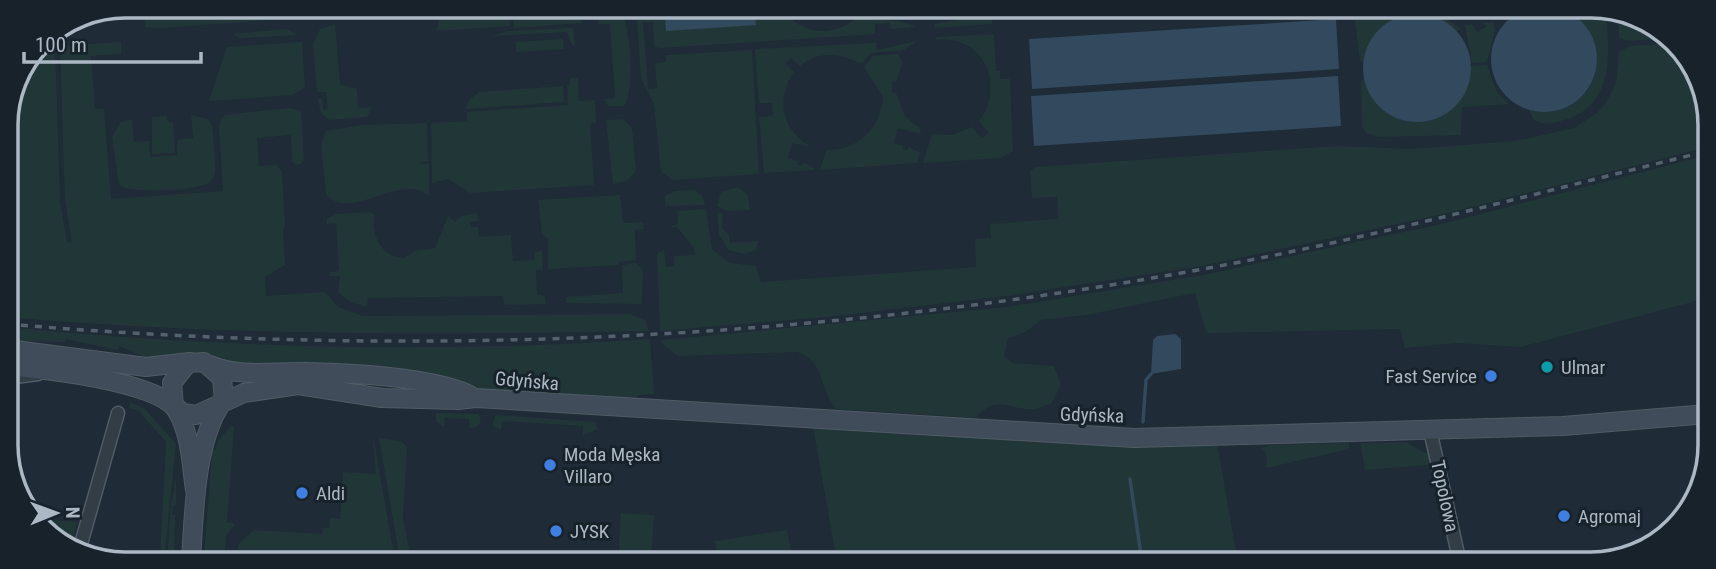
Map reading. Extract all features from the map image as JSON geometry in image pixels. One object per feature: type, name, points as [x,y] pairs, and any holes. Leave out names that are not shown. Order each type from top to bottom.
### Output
[{"type":"main road","name":"Gdyńska","points":[[17,350],[146,367],[198,362],[241,372],[306,372],[400,380],[460,390],[476,398]]},
{"type":"main road","points":[[191,552],[195,490],[207,429],[224,401],[222,378],[198,362],[179,371],[172,383],[171,397],[190,442],[195,490]]},
{"type":"main road","points":[[17,367],[61,372],[129,386],[176,409],[196,415],[224,401]]},
{"type":"main road","name":"Gdyńska","points":[[224,401],[263,388],[298,385],[390,398],[476,398],[1098,437],[1593,425],[1698,416]]},
{"type":"street","points":[[17,377],[61,372]]},
{"type":"street","points":[[82,542],[118,413]]},
{"type":"street","name":"Topolowa","points":[[1430,430],[1457,551]]},
{"type":"green space","points":[[144,18],[288,18],[160,28],[145,27]]},
{"type":"green space","points":[[439,18],[509,18],[510,26],[437,31]]},
{"type":"green space","points":[[513,18],[581,18],[582,23],[514,28]]},
{"type":"green space","points":[[598,18],[624,18],[630,57],[630,87],[624,106],[608,106],[604,99],[615,98],[610,24],[598,24]]},
{"type":"green space","points":[[637,18],[790,18],[808,29],[819,31],[841,28],[856,18],[870,18],[902,22],[916,27],[891,29],[890,23],[875,24],[875,34],[661,48],[654,47],[653,22],[643,22],[648,89],[657,88],[655,63],[666,62],[666,55],[752,50],[759,174],[673,180],[661,172],[654,104],[641,78]]},
{"type":"green space","points":[[992,18],[992,24],[935,28],[935,24]]},
{"type":"green space","points":[[1358,18],[1400,18],[1377,34],[1368,46],[1363,62],[1360,61],[1355,21]]},
{"type":"green space","points":[[1432,18],[1445,18],[1461,29],[1456,32],[1443,22]]},
{"type":"green space","points":[[1577,18],[1607,18],[1608,59],[1601,90],[1593,103],[1581,113],[1552,123],[1536,121],[1529,110],[1545,110],[1574,100],[1585,93],[1592,82],[1596,71],[1594,46]]},
{"type":"green space","points":[[1618,21],[1655,39],[1630,41],[1619,38]]},
{"type":"green space","points":[[1493,22],[1495,30],[1487,62],[1472,63],[1465,25],[1472,24],[1477,32],[1487,26],[1482,23]]},
{"type":"green space","points":[[335,24],[340,84],[357,89],[358,108],[372,107],[367,117],[329,120],[321,113],[318,99],[322,99],[323,110],[328,109],[326,92],[317,92],[313,44],[320,29]]},
{"type":"green space","points":[[573,28],[575,45],[572,45],[567,32],[490,36],[509,31]]},
{"type":"green space","points":[[286,29],[299,35],[239,38],[233,34]]},
{"type":"green space","points":[[994,34],[996,71],[1000,71],[1000,79],[1010,79],[1013,151],[1000,158],[923,163],[932,134],[952,135],[972,127],[982,138],[989,133],[979,121],[987,107],[990,93],[990,78],[986,65],[967,45],[953,40],[936,40],[936,37]]},
{"type":"green space","points":[[563,39],[564,49],[516,52],[516,42]]},
{"type":"green space","points":[[917,41],[904,50],[871,53],[861,64],[845,57],[823,55],[800,66],[791,58],[786,64],[794,72],[785,93],[785,114],[794,133],[812,147],[792,143],[788,158],[798,161],[797,164],[801,166],[803,162],[814,170],[764,173],[759,117],[773,116],[772,103],[759,103],[755,49],[876,43],[877,50]]},
{"type":"green space","points":[[121,42],[121,54],[91,56],[95,109],[104,109],[111,199],[223,191],[219,127],[224,115],[290,108],[301,111],[304,160],[301,164],[296,165],[292,161],[291,135],[257,138],[259,166],[276,165],[282,171],[285,265],[265,277],[266,296],[325,292],[338,307],[363,316],[630,314],[645,320],[649,331],[328,333],[167,328],[17,318],[18,117],[21,97],[29,77],[52,46],[55,46],[60,201],[67,242],[72,243],[65,200],[60,46]]},
{"type":"green space","points":[[302,42],[305,87],[293,95],[209,101],[227,47]]},
{"type":"green space","points":[[1661,44],[1684,71],[1696,103],[1698,150],[1448,213],[1201,266],[1006,296],[826,317],[660,331],[657,254],[664,249],[666,267],[674,266],[674,256],[695,255],[694,248],[677,227],[670,227],[678,224],[677,211],[706,209],[712,249],[729,263],[756,266],[761,282],[976,267],[975,239],[991,238],[990,224],[1058,219],[1057,197],[1032,198],[1030,171],[1036,167],[1337,146],[1411,149],[1516,141],[1574,128],[1597,113],[1606,103],[1616,83],[1619,52],[1630,46]]},
{"type":"green space","points":[[898,54],[903,62],[896,82],[892,82],[892,92],[896,93],[905,116],[921,130],[920,134],[898,128],[894,143],[903,146],[903,149],[907,150],[909,147],[920,153],[917,163],[820,170],[826,150],[849,146],[858,141],[873,127],[878,118],[883,97],[864,67],[873,56]]},
{"type":"green space","points":[[1487,65],[1497,92],[1509,104],[1462,107],[1461,135],[1378,137],[1366,133],[1362,127],[1361,81],[1364,79],[1374,99],[1388,113],[1405,120],[1423,121],[1440,116],[1455,105],[1465,88],[1470,66]]},
{"type":"green space","points":[[570,78],[578,78],[579,101],[595,100],[596,123],[590,124],[594,185],[470,193],[449,179],[432,183],[431,123],[467,121],[467,112],[568,105],[567,85],[570,85]]},
{"type":"green space","points":[[563,86],[564,102],[466,109],[469,100],[479,92]]},
{"type":"green space","points":[[191,115],[208,119],[212,126],[215,167],[210,182],[193,188],[164,190],[136,190],[119,185],[112,137],[121,122],[132,119],[134,142],[149,141],[150,157],[177,155],[177,140],[193,138]]},
{"type":"green space","points":[[167,116],[168,122],[173,122],[175,153],[152,154],[152,117]]},
{"type":"green space","points":[[623,119],[632,128],[636,171],[627,181],[613,184],[606,120]]},
{"type":"green space","points":[[427,123],[428,161],[419,163],[429,164],[429,196],[417,190],[404,189],[348,203],[336,202],[326,194],[321,144],[326,131],[362,125]]},
{"type":"green space","points":[[1698,158],[1698,301],[1520,347],[1457,343],[1405,348],[1400,329],[1206,333],[1195,293],[1086,315],[1041,320],[1024,333],[1008,338],[1004,356],[1012,363],[1054,366],[1061,385],[1051,404],[1025,409],[997,404],[983,410],[976,418],[837,409],[831,402],[813,362],[797,352],[678,356],[661,343],[661,340],[1007,307],[1203,275],[1450,222]]},
{"type":"green space","points":[[738,187],[748,195],[750,210],[728,211],[717,206],[721,192]]},
{"type":"green space","points":[[695,190],[703,197],[705,205],[665,206],[665,196],[675,191]]},
{"type":"green space","points":[[620,195],[623,223],[643,222],[644,229],[635,230],[636,260],[619,262],[618,265],[548,269],[548,239],[542,234],[538,200]]},
{"type":"green space","points":[[370,212],[374,215],[377,238],[384,250],[405,258],[414,251],[435,248],[448,216],[455,222],[461,216],[477,213],[478,221],[470,222],[471,227],[478,227],[479,237],[511,235],[513,261],[535,260],[535,252],[542,251],[543,270],[536,270],[537,294],[545,296],[546,304],[504,305],[503,296],[368,298],[367,307],[350,302],[338,292],[340,276],[330,276],[330,272],[339,271],[336,223],[327,224],[327,219],[336,214]]},
{"type":"green space","points":[[717,212],[723,214],[722,228],[729,235],[729,243],[758,241],[756,250],[745,254],[728,250],[719,234]]},
{"type":"green space","points":[[636,263],[643,269],[642,304],[566,303],[567,297],[623,293],[622,265]]},
{"type":"green space","points":[[17,328],[167,340],[328,346],[489,346],[650,339],[654,394],[637,395],[636,402],[557,398],[234,365],[203,352],[149,359],[119,346],[118,350],[66,339],[65,342],[17,341]]},
{"type":"green space","points":[[130,402],[145,409],[176,444],[165,552],[160,552],[166,442],[138,410],[129,408]]},
{"type":"green space","points":[[436,413],[479,414],[481,422],[476,427],[469,428],[469,419],[445,418],[444,427],[436,422]]},
{"type":"green space","points":[[496,415],[595,422],[598,429],[583,435],[583,426],[502,421],[501,430],[492,425]]},
{"type":"green space","points":[[231,426],[234,427],[227,522],[235,524],[226,536],[225,552],[205,552],[212,450],[216,449],[217,442]]},
{"type":"green space","points":[[813,427],[1127,445],[1217,443],[1236,551],[835,552]]},
{"type":"green space","points":[[373,436],[394,552],[237,552],[239,543],[254,530],[322,534],[323,528],[329,528],[330,518],[340,519],[343,472],[376,474]]},
{"type":"green space","points":[[379,438],[401,441],[407,447],[403,517],[409,552],[399,552]]},
{"type":"green space","points":[[1406,442],[1430,453],[1428,465],[1365,470],[1360,443]]},
{"type":"green space","points":[[1349,443],[1349,449],[1267,468],[1266,453],[1261,449],[1269,445]]},
{"type":"green space","points":[[176,478],[176,506],[173,506],[172,515],[175,515],[174,552],[168,552]]},
{"type":"green space","points":[[621,513],[654,515],[652,552],[619,552]]},
{"type":"green space","points":[[49,520],[77,522],[73,538]]},
{"type":"green space","points":[[787,530],[791,552],[717,552],[715,541]]},
{"type":"water","points":[[665,18],[756,18],[756,25],[666,31]]},
{"type":"water","points":[[1400,18],[1434,18],[1447,24],[1461,38],[1469,58],[1469,78],[1455,106],[1437,117],[1417,122],[1397,117],[1379,106],[1368,88],[1363,68],[1373,38],[1387,24]]},
{"type":"water","points":[[1510,18],[1578,18],[1588,29],[1596,49],[1596,69],[1588,89],[1574,103],[1554,111],[1534,111],[1514,103],[1500,89],[1492,69],[1495,39]]},
{"type":"water","points":[[1336,19],[1339,69],[1032,89],[1029,39]]},
{"type":"water","points":[[1338,76],[1341,126],[1034,146],[1031,96]]},
{"type":"water","points":[[1175,334],[1181,339],[1181,369],[1151,374],[1153,340],[1157,336]]},
{"type":"waterway","points":[[1143,422],[1146,380],[1151,374]]},
{"type":"waterway","points":[[1130,479],[1140,551]]},
{"type":"railway","points":[[17,325],[307,340],[457,341],[607,337],[906,313],[1055,294],[1267,257],[1394,229],[1698,153]]},
{"type":"place","name":"Ulmar","points":[[1547,367]]},
{"type":"place","name":"Fast Service","points":[[1491,376]]},
{"type":"place","name":"Moda Męska Villaro","points":[[550,465]]},
{"type":"place","name":"Aldi","points":[[302,493]]},
{"type":"place","name":"Agromaj","points":[[1564,516]]},
{"type":"place","name":"JYSK","points":[[556,531]]}]
